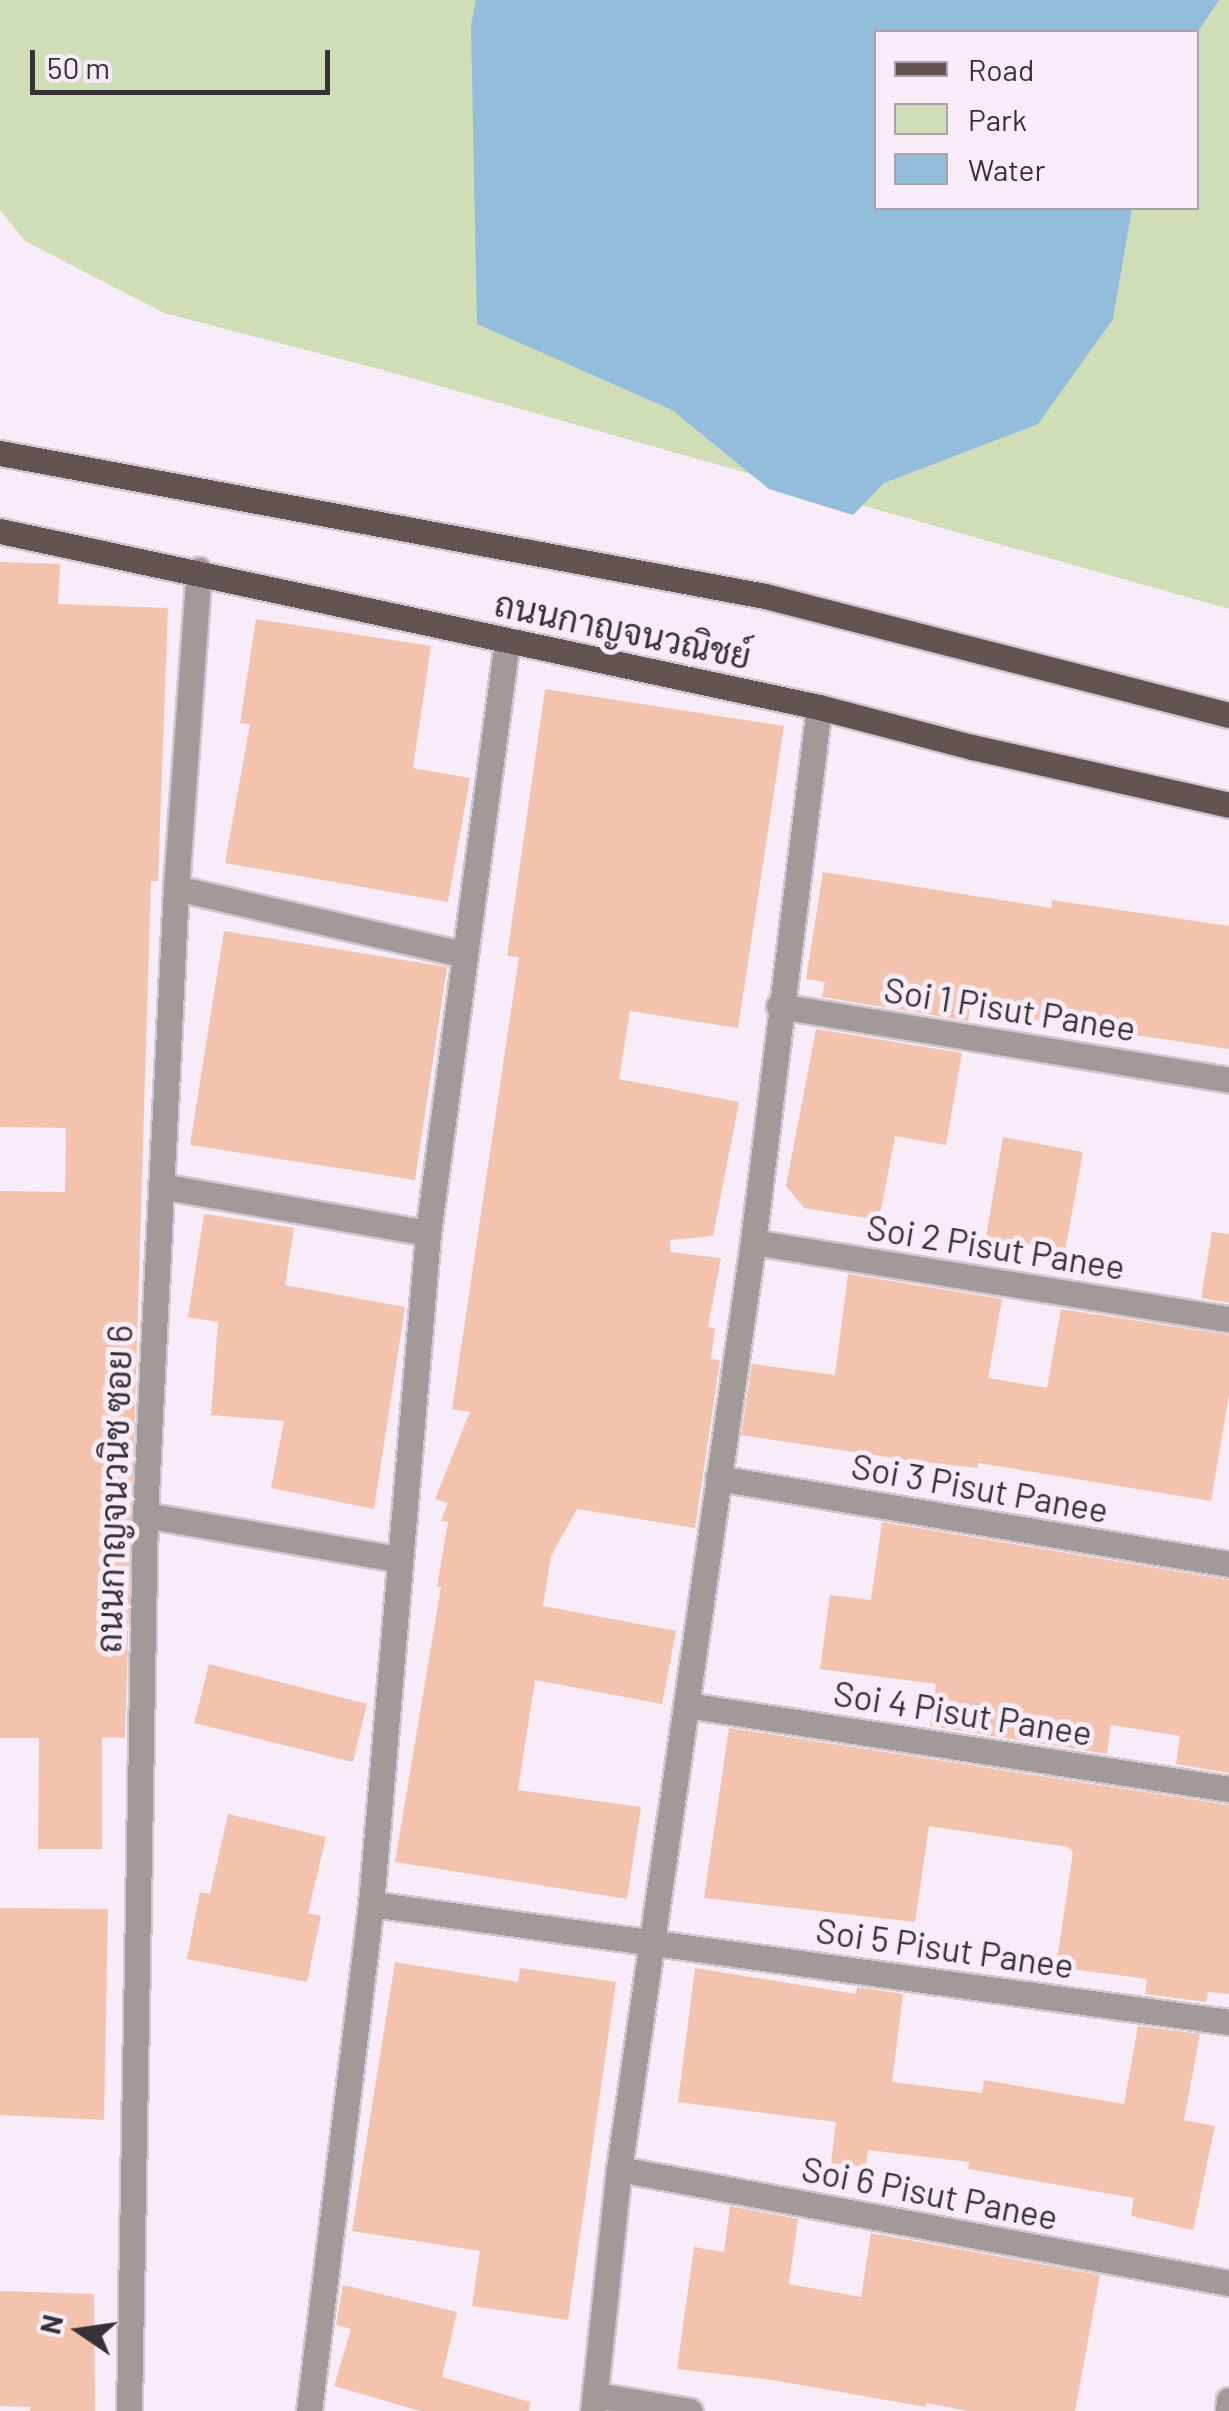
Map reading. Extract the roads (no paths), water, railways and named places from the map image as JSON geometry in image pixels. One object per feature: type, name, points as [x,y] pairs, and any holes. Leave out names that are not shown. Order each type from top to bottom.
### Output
[{"type":"main road","name":"ถนนกาญจนวณิชย์","points":[[0,453],[765,596],[1229,715]]},
{"type":"main road","name":"ถนนกาญจนวณิชย์","points":[[0,531],[199,570],[819,706],[972,747],[1229,805]]},
{"type":"street","name":"ถนนกาญจนวนิช ซอย 6","points":[[129,2411],[144,1515],[176,888],[199,570]]},
{"type":"street","points":[[310,2411],[371,1904],[428,1234],[462,954],[507,640]]},
{"type":"street","points":[[690,2411],[594,2403],[619,2169],[753,1242],[779,1006],[819,706]]},
{"type":"street","points":[[176,888],[462,954]]},
{"type":"street","name":"Soi 1 Pisut Panee","points":[[779,1006],[1229,1080]]},
{"type":"street","points":[[161,1186],[428,1234]]},
{"type":"street","name":"Soi 2 Pisut Panee","points":[[753,1242],[1229,1319]]},
{"type":"street","name":"Soi 3 Pisut Panee","points":[[718,1478],[1229,1564]]},
{"type":"street","points":[[144,1515],[398,1559]]},
{"type":"street","name":"Soi 4 Pisut Panee","points":[[686,1705],[1229,1789]]},
{"type":"street","name":"Soi 5 Pisut Panee","points":[[371,1904],[1229,2022]]},
{"type":"street","name":"Soi 6 Pisut Panee","points":[[619,2169],[1229,2284]]},
{"type":"street","points":[[1228,2411],[1229,2400]]},
{"type":"water","points":[[476,0],[1219,0],[1199,30],[874,30],[874,210],[1132,210],[1113,319],[1038,424],[884,483],[853,515],[769,489],[672,410],[477,324],[471,25]]}]
